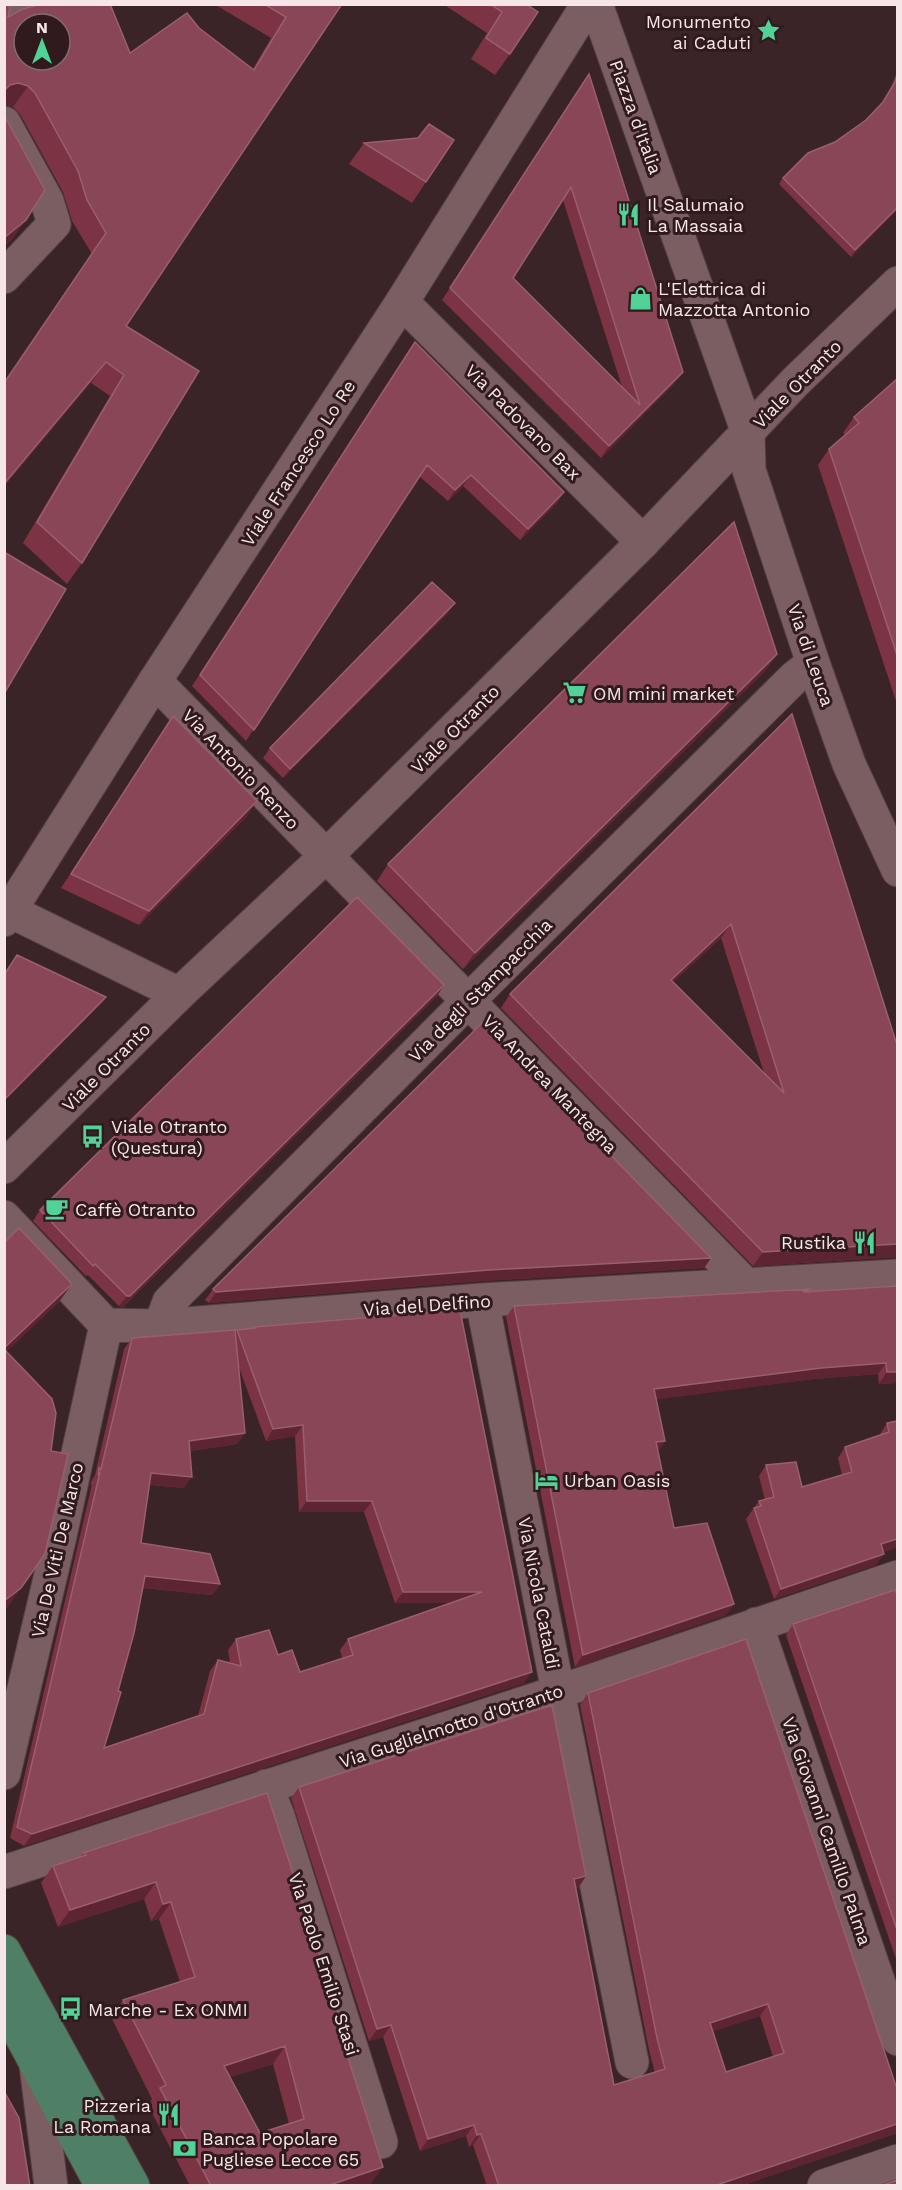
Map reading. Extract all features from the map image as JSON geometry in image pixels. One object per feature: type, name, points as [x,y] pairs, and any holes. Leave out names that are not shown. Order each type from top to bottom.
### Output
[{"type":"main road","points":[[4,1951],[132,2186]]},
{"type":"main road","points":[[4,2004],[102,2186]]},
{"type":"street","name":"Viale Francesco Lo Re","points":[[7,913],[402,302],[588,4]]},
{"type":"street","name":"Piazza d'Italia","points":[[596,4],[748,433]]},
{"type":"street","points":[[4,123],[47,201],[54,224],[4,277]]},
{"type":"street","name":"Viale Otranto","points":[[4,1167],[179,994],[326,856],[643,542],[796,381],[897,283]]},
{"type":"street","name":"Via Padovano Bax","points":[[402,302],[643,542]]},
{"type":"street","name":"Via di Leuca","points":[[748,433],[749,470],[813,663],[849,764],[897,870]]},
{"type":"street","name":"Via degli Stampacchia","points":[[160,1326],[169,1302],[778,694],[813,663]]},
{"type":"street","name":"Via Antonio Renzo","points":[[155,681],[326,856]]},
{"type":"street","name":"Via Andrea Mantegna","points":[[326,856],[747,1286]]},
{"type":"street","points":[[7,913],[179,994]]},
{"type":"street","points":[[4,1216],[106,1325]]},
{"type":"street","name":"Via del Delfino","points":[[106,1325],[160,1326],[482,1300],[897,1276]]},
{"type":"street","name":"Via Nicola Cataldi","points":[[482,1300],[632,2062]]},
{"type":"street","name":"Via De Viti De Marco","points":[[4,1773],[60,1536],[106,1325]]},
{"type":"street","name":"Via Guglielmotto d'Otranto","points":[[4,1872],[558,1692],[897,1577]]},
{"type":"street","name":"Via Giovanni Camillo Palma","points":[[756,1624],[897,2039]]},
{"type":"street","name":"Via Paolo Emilio Stasi","points":[[266,1786],[278,1816],[381,2142]]},
{"type":"street","points":[[36,2064],[51,2186]]},
{"type":"street","points":[[824,2186],[897,2161]]},
{"type":"building","points":[[4,4],[10,7],[8,17],[12,15],[12,72],[72,72],[72,12],[17,12],[41,4],[110,4],[130,53],[187,13],[199,28],[254,70],[286,17],[264,4],[342,4],[126,326],[199,371],[82,563],[37,522],[124,375],[106,362],[4,484],[4,383],[106,233],[87,200],[78,171],[35,93],[28,86],[18,83],[10,85],[4,91]]},
{"type":"building","points":[[490,4],[531,4],[529,6],[538,12],[510,54],[486,38],[502,12]]},
{"type":"building","points":[[589,74],[683,372],[609,446],[450,288]],"holes":[[[571,187],[640,405],[513,278]]]},
{"type":"building","points":[[897,76],[897,208],[855,250],[783,178],[808,153],[835,142],[866,120],[883,102]]},
{"type":"building","points":[[4,115],[45,190],[26,220],[4,238]]},
{"type":"building","points":[[429,124],[454,140],[426,182],[364,143],[418,138]]},
{"type":"building","points":[[415,342],[564,492],[528,529],[471,475],[455,490],[427,465],[254,730],[200,675]]},
{"type":"building","points":[[897,379],[897,655],[829,449],[859,423],[854,417]]},
{"type":"building","points":[[734,522],[777,654],[475,953],[388,864]]},
{"type":"building","points":[[4,552],[66,589],[4,694]]},
{"type":"building","points":[[432,582],[455,603],[290,769],[270,748]]},
{"type":"building","points":[[792,714],[897,1045],[897,1244],[763,1252],[510,994]],"holes":[[[731,924],[784,1093],[671,980]]]},
{"type":"building","points":[[173,716],[257,801],[149,911],[71,874]]},
{"type":"building","points":[[357,897],[444,985],[130,1296],[127,1296],[95,1264],[93,1266],[40,1210]]},
{"type":"building","points":[[17,955],[106,997],[4,1100],[4,975]]},
{"type":"building","points":[[482,1023],[711,1258],[489,1270],[216,1292],[213,1289]]},
{"type":"building","points":[[19,1228],[72,1284],[4,1348],[4,1243]]},
{"type":"building","points":[[897,1286],[897,1372],[887,1372],[886,1363],[821,1368],[654,1389],[665,1441],[656,1442],[674,1528],[707,1523],[734,1604],[583,1655],[514,1306]]},
{"type":"building","points":[[460,1310],[532,1672],[32,1834],[17,1827],[100,1472],[98,1475],[99,1468],[101,1469],[132,1338],[235,1330],[245,1433],[189,1441],[192,1477],[151,1473],[141,1543],[210,1554],[220,1584],[145,1576],[134,1633],[118,1691],[121,1692],[104,1748],[204,1714],[218,1660],[241,1666],[236,1639],[269,1630],[278,1655],[292,1650],[300,1672],[353,1655],[348,1639],[482,1592],[403,1592],[372,1501],[307,1501],[303,1425],[273,1429],[237,1330]]},
{"type":"building","points":[[4,1349],[52,1399],[56,1413],[51,1451],[68,1454],[45,1554],[21,1588],[4,1601]]},
{"type":"building","points":[[897,1421],[897,1539],[881,1544],[884,1554],[781,1589],[754,1508],[761,1506],[759,1501],[774,1497],[766,1465],[796,1462],[802,1487],[852,1472],[845,1447],[889,1432],[887,1423]]},
{"type":"building","points":[[897,1591],[897,1930],[793,1624]]},
{"type":"building","points":[[746,1639],[897,2089],[897,2124],[714,2186],[499,2186],[481,2134],[477,2135],[474,2125],[428,2139],[391,2025],[377,2029],[299,1787],[552,1705],[586,1876],[574,1879],[614,2085],[665,2069],[588,1693]],"holes":[[[768,2004],[784,2053],[726,2072],[710,2023]]]},
{"type":"building","points":[[267,1793],[345,2035],[341,2036],[383,2167],[327,2186],[211,2186],[160,2088],[166,2085],[123,2000],[195,1977],[171,1902],[163,1904],[156,1882],[70,1910],[53,1866],[86,1855],[83,1853]],"holes":[[[285,2046],[304,2119],[260,2133],[224,2066]]]},
{"type":"building","points":[[4,2091],[19,2118],[30,2186],[4,2186]]},
{"type":"building","points":[[897,2180],[897,2186],[880,2186]]},
{"type":"place","name":"Monumento ai Caduti","points":[[769,31]]},
{"type":"place","name":"Il Salumaio La Massaia","points":[[629,214]]},
{"type":"place","name":"L'Elettrica di Mazzotta Antonio","points":[[640,298]]},
{"type":"place","name":"OM mini market","points":[[575,693]]},
{"type":"place","name":"Viale Otranto (Questura)","points":[[93,1136]]},
{"type":"place","name":"Caffè Otranto","points":[[57,1209]]},
{"type":"place","name":"Rustika","points":[[864,1242]]},
{"type":"place","name":"Urban Oasis","points":[[546,1480]]},
{"type":"place","name":"Marche - Ex ONMI","points":[[70,2009]]},
{"type":"place","name":"Pizzeria La Romana","points":[[169,2115]]},
{"type":"place","name":"Banca Popolare Pugliese Lecce 65","points":[[184,2148]]}]
